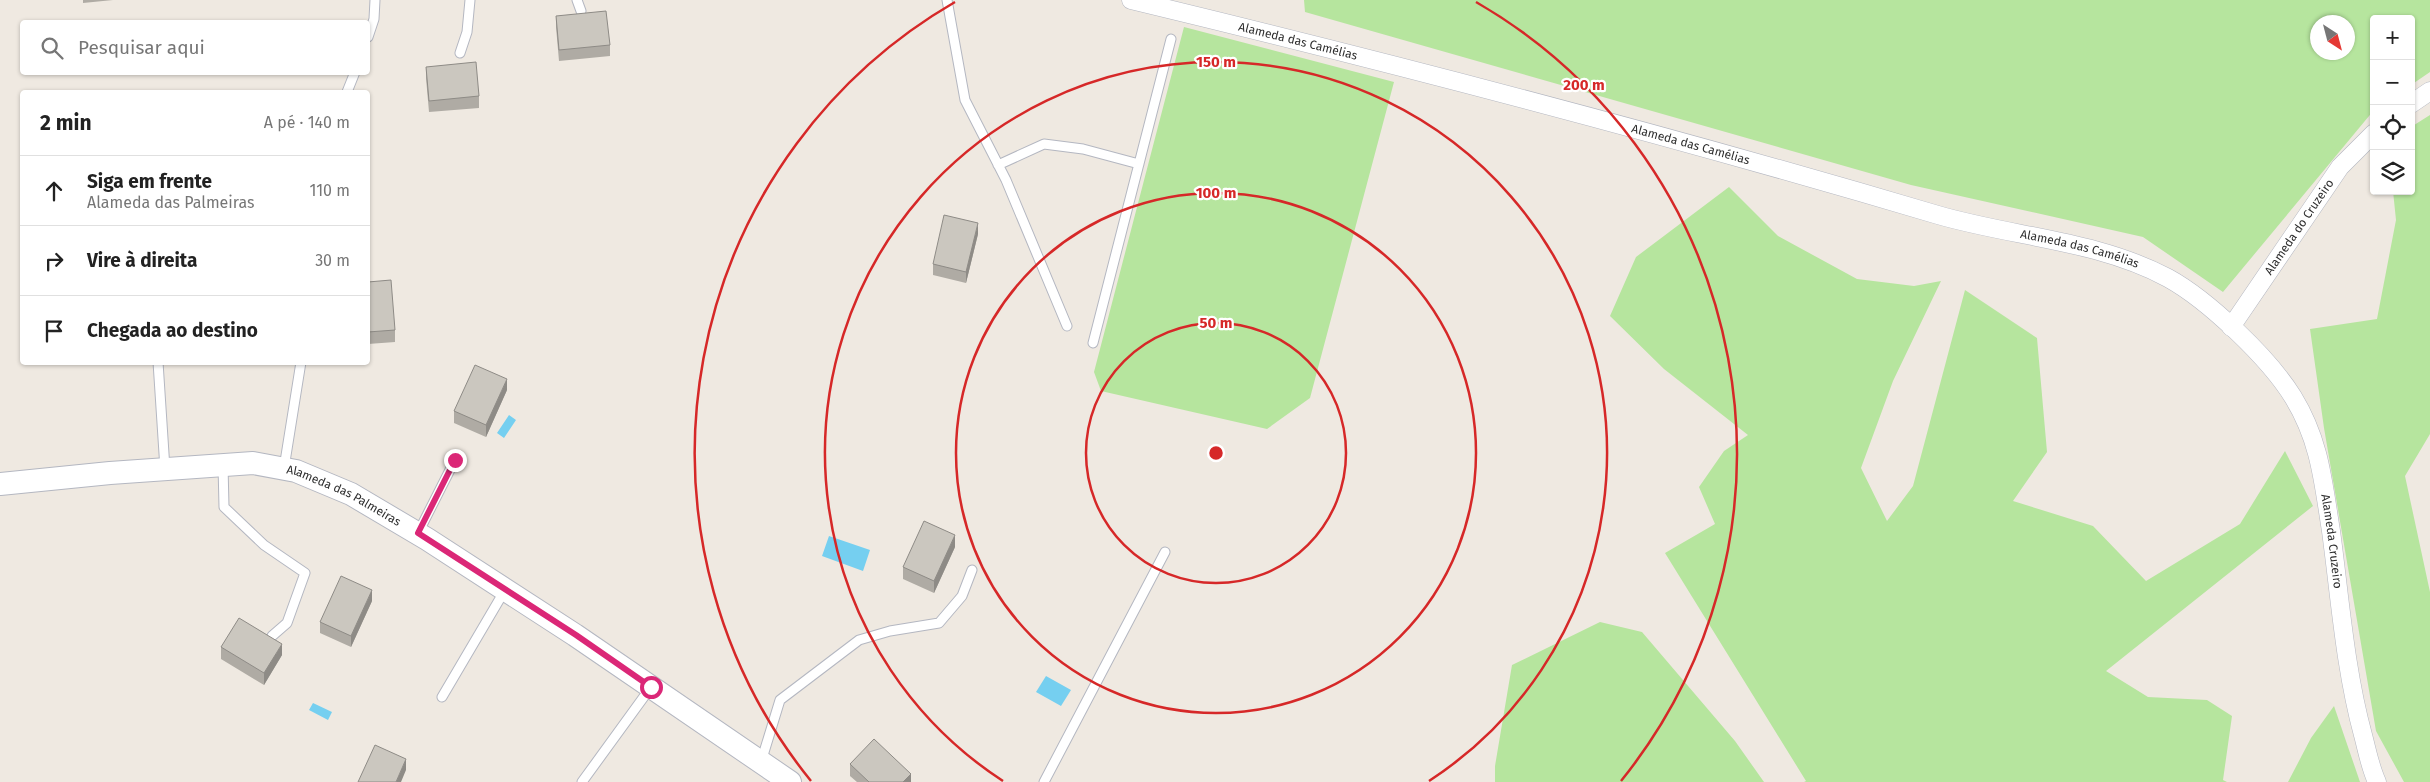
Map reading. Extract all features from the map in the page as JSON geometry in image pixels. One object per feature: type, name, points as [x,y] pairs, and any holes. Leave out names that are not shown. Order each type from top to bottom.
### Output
[{"type":"street","name":"Alameda das Camélias","points":[[1131,0],[1350,53],[1728,154],[1944,217],[2004,232],[2079,246],[2122,258],[2170,279],[2231,327]]},
{"type":"street","points":[[2415,101],[2430,91]]},
{"type":"street","name":"Alameda do Cruzeiro","points":[[2231,327],[2340,167],[2370,137]]},
{"type":"street","name":"Alameda Cruzeiro","points":[[2231,327],[2258,353],[2290,391],[2309,424],[2322,469],[2356,707],[2373,779]]},
{"type":"street","name":"Alameda das Palmeiras","points":[[0,484],[253,463],[296,471],[351,494],[418,533],[651,687],[790,782]]},
{"type":"lane","points":[[370,31],[374,19],[375,0]]},
{"type":"lane","points":[[460,53],[467,32],[470,0]]},
{"type":"lane","points":[[577,0],[581,11]]},
{"type":"lane","points":[[947,0],[965,100],[998,164],[1067,326]]},
{"type":"lane","points":[[1093,343],[1171,39]]},
{"type":"lane","points":[[349,90],[354,75]]},
{"type":"lane","points":[[998,164],[1044,144],[1083,149],[1139,164]]},
{"type":"lane","points":[[158,365],[165,469]]},
{"type":"lane","points":[[284,469],[301,365]]},
{"type":"lane","points":[[418,533],[455,460]]},
{"type":"lane","points":[[223,465],[224,507],[264,545],[305,573],[287,623],[272,636]]},
{"type":"lane","points":[[1044,782],[1165,552]]},
{"type":"lane","points":[[761,762],[780,700],[859,640],[890,631],[938,623],[962,596],[972,570]]},
{"type":"lane","points":[[442,697],[506,590]]},
{"type":"lane","points":[[582,782],[651,687]]},
{"type":"green space","points":[[1304,0],[2430,0],[2430,72],[2415,82],[2415,15],[2370,15],[2370,115],[2223,292],[2143,237],[1911,185],[1305,12]]},
{"type":"green space","points":[[1184,27],[1394,82],[1310,398],[1267,429],[1101,391],[1094,372]]},
{"type":"green space","points":[[2430,115],[2430,434],[2405,476],[2430,592],[2430,782],[2404,782],[2376,731],[2324,428],[2310,329],[2377,319],[2396,220],[2393,195],[2415,195],[2415,124]]},
{"type":"green space","points":[[1729,187],[1778,236],[1857,279],[1914,286],[1941,281],[1893,381],[1861,468],[1887,521],[1913,486],[1965,290],[2037,338],[2047,452],[2013,501],[2093,526],[2146,581],[2240,524],[2285,451],[2313,506],[2106,671],[2148,697],[2207,700],[2232,716],[2223,780],[2227,782],[1804,782],[1806,781],[1665,553],[1715,524],[1699,487],[1724,451],[1748,435],[1664,369],[1610,316],[1636,257]]},
{"type":"green space","points":[[1600,622],[1642,632],[1735,741],[1764,782],[1495,782],[1495,766],[1512,665]]},
{"type":"green space","points":[[2334,706],[2360,782],[2288,782],[2311,738]]},
{"type":"water","points":[[509,415],[516,420],[504,438],[497,433]]},
{"type":"water","points":[[829,536],[870,550],[863,571],[822,556]]},
{"type":"water","points":[[1046,676],[1071,690],[1061,706],[1036,692]]},
{"type":"water","points":[[313,703],[332,712],[328,720],[309,710]]},
{"type":"building","points":[[606,11],[610,45],[559,50],[556,16]]},
{"type":"building","points":[[476,62],[479,96],[429,101],[426,67]]},
{"type":"building","points":[[944,215],[978,223],[966,272],[933,264]]},
{"type":"building","points":[[391,280],[395,330],[370,332],[370,282]]},
{"type":"building","points":[[475,365],[507,379],[486,425],[454,411]]},
{"type":"building","points":[[924,521],[955,535],[934,581],[903,567]]},
{"type":"building","points":[[341,576],[372,590],[351,636],[320,622]]},
{"type":"building","points":[[239,618],[282,644],[264,673],[221,647]]},
{"type":"building","points":[[874,739],[911,774],[903,782],[869,782],[850,764]]},
{"type":"building","points":[[375,745],[406,759],[396,782],[358,782]]},
{"type":"route","points":[[455,460],[418,533],[576,635],[651,687]]}]
